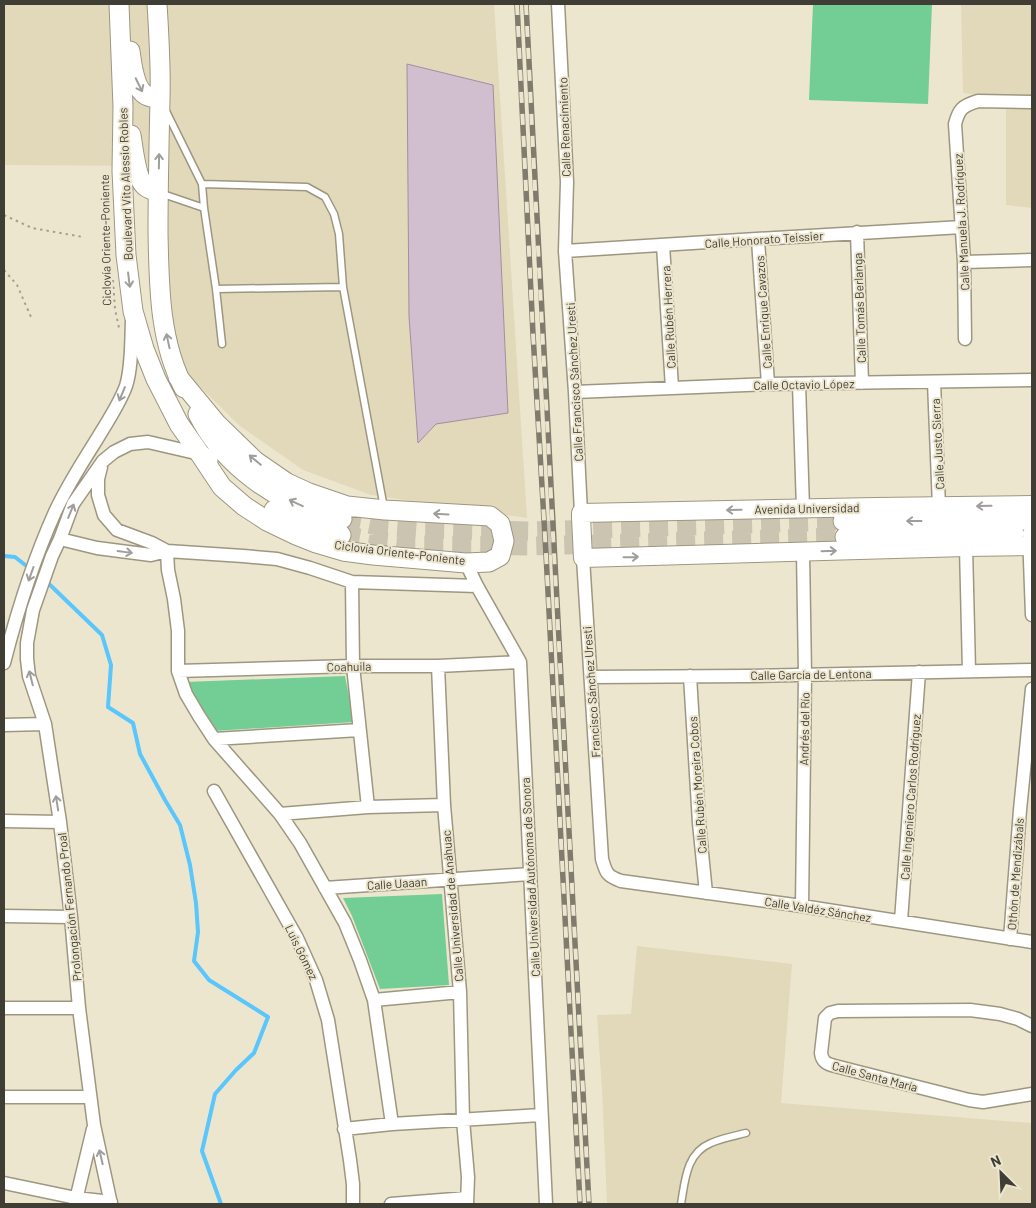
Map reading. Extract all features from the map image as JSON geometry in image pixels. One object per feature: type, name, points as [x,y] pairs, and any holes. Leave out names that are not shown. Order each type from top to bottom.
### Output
[{"type":"main road","points":[[119,4],[139,88],[143,94],[149,97],[160,98]]},
{"type":"main road","name":"Boulevard Vito Alessio Robles","points":[[119,4],[123,107],[122,171],[126,246],[133,311],[156,379],[180,424],[200,454],[220,472],[268,507],[291,519],[319,529],[341,527],[265,487],[235,464],[205,428],[178,377],[168,346],[162,312],[158,264],[160,98],[157,4]]},
{"type":"main road","points":[[123,107],[131,133],[138,175],[146,187],[158,192]]},
{"type":"main road","points":[[178,377],[216,423],[255,461],[287,483],[347,506],[490,516],[500,524],[504,541],[500,556],[489,562],[466,563],[373,555],[343,551],[316,543],[267,521],[244,506],[216,480],[200,454]]},
{"type":"main road","points":[[844,529],[1031,536]]},
{"type":"street","name":"Calle Renacimiento","points":[[558,4],[567,182],[565,251]]},
{"type":"street","name":"Calle Manuela J. Rodríguez","points":[[965,339],[964,262],[955,124],[958,113],[963,108],[978,101],[1032,102]]},
{"type":"street","name":"Calle Honorato Teissier","points":[[565,251],[962,227]]},
{"type":"street","name":"Calle Tomás Berlanga","points":[[857,232],[862,383]]},
{"type":"street","name":"Calle Enrique Cavazos","points":[[758,240],[768,384]]},
{"type":"street","name":"Calle Rubén Herrera","points":[[663,245],[672,388]]},
{"type":"street","name":"Calle Francisco Sánchez Uresti","points":[[565,251],[581,513]]},
{"type":"street","points":[[964,262],[1032,260]]},
{"type":"street","points":[[4,663],[22,598],[55,512],[70,482],[120,400],[126,385],[129,371],[133,311]]},
{"type":"street","name":"Calle Octavio López","points":[[575,392],[768,384],[1032,380]]},
{"type":"street","name":"Calle Justo Sierra","points":[[934,382],[939,506]]},
{"type":"street","points":[[799,384],[802,509]]},
{"type":"street","points":[[167,551],[152,543],[117,530],[104,515],[98,495],[98,479],[103,461],[114,452],[130,444],[148,442],[200,454]]},
{"type":"street","name":"Prolongación Fernando Proal","points":[[103,461],[73,504],[52,556],[33,610],[27,659],[29,676],[45,724],[60,822],[90,1097],[94,1126],[111,1203]]},
{"type":"street","name":"Avenida Universidad","points":[[581,513],[875,506],[1032,505]]},
{"type":"street","name":"Francisco Sánchez Uresti","points":[[581,513],[602,859],[605,871]]},
{"type":"street","points":[[583,558],[966,547],[1031,536],[1032,615]]},
{"type":"street","points":[[60,539],[97,548],[151,555],[167,551],[278,560],[352,582],[477,586]]},
{"type":"street","points":[[966,547],[969,671]]},
{"type":"street","points":[[167,551],[168,570],[178,631],[178,671],[186,694],[214,739],[280,814],[300,843],[348,932],[374,1000],[392,1124]]},
{"type":"street","name":"Andrés del Río","points":[[802,906],[803,552]]},
{"type":"street","name":"Calle Universidad Autónoma de Sonora","points":[[466,563],[520,662],[546,1204]]},
{"type":"street","points":[[352,582],[352,666],[368,807]]},
{"type":"street","name":"Coahuila","points":[[178,671],[352,666],[438,666],[520,662]]},
{"type":"street","name":"Calle Universidad de Anáhuac","points":[[438,666],[444,805],[460,992],[464,1146],[468,1177],[467,1201]]},
{"type":"street","name":"Calle García de Lentona","points":[[590,677],[1032,670]]},
{"type":"street","name":"Calle Ingeniero Carlos Rodríguez","points":[[901,922],[919,672]]},
{"type":"street","name":"Calle Rubén Moreira Cobos","points":[[690,676],[699,823],[706,893]]},
{"type":"street","name":"Othón de Mendizábals","points":[[1010,939],[1032,689]]},
{"type":"street","points":[[4,725],[45,724]]},
{"type":"street","points":[[214,739],[359,730]]},
{"type":"street","name":"Luis Gómez","points":[[214,791],[296,938],[316,980],[328,1020],[353,1184],[353,1204]]},
{"type":"street","points":[[280,814],[368,807],[444,805]]},
{"type":"street","points":[[4,821],[60,822]]},
{"type":"street","name":"Calle Valdéz Sánchez","points":[[605,871],[612,878],[622,881],[802,906],[1032,942]]},
{"type":"street","name":"Calle Uaaan","points":[[325,888],[530,874]]},
{"type":"street","points":[[4,916],[71,917]]},
{"type":"street","points":[[374,1000],[460,992]]},
{"type":"street","points":[[4,1008],[79,1008]]},
{"type":"street","name":"Calle Santa María","points":[[1032,1026],[1018,1019],[1000,1014],[970,1010],[838,1011],[830,1013],[825,1018],[820,1053],[824,1061],[835,1066],[968,1100],[983,1102],[1032,1094]]},
{"type":"street","points":[[4,1096],[90,1097]]},
{"type":"street","points":[[344,1129],[392,1124],[541,1115]]},
{"type":"street","points":[[76,1201],[94,1126]]},
{"type":"street","points":[[4,1183],[76,1201],[111,1203]]},
{"type":"street","points":[[391,1204],[467,1201]]},
{"type":"lane","points":[[160,98],[202,184],[222,344]]},
{"type":"lane","points":[[202,184],[307,187],[325,197],[334,214],[339,234],[343,287],[385,510]]},
{"type":"lane","points":[[158,192],[204,208]]},
{"type":"lane","points":[[216,289],[343,287]]},
{"type":"lane","points":[[681,1204],[687,1170],[692,1158],[700,1148],[746,1133]]},
{"type":"path","points":[[4,215],[32,228],[83,238]]},
{"type":"path","points":[[4,270],[16,285],[31,317]]},
{"type":"path","name":"Ciclovía Oriente-Poniente","points":[[113,274],[115,309],[119,331]]},
{"type":"shaded area","points":[[4,4],[494,4],[527,518],[371,495],[303,470],[240,426],[182,369],[167,322],[161,166],[4,165]]},
{"type":"shaded area","points":[[961,4],[1032,4],[1032,208],[1006,205],[1006,99],[963,93]]},
{"type":"shaded area","points":[[637,946],[792,964],[781,1103],[1032,1123],[1032,1204],[607,1204],[597,1015],[631,1014]]},
{"type":"green space","points":[[813,4],[932,4],[928,104],[809,100]]},
{"type":"green space","points":[[345,676],[354,722],[214,731],[185,682]]},
{"type":"green space","points":[[442,894],[449,985],[380,989],[352,916],[343,898]]},
{"type":"building","points":[[407,64],[493,85],[508,413],[436,424],[418,443],[409,316]]},
{"type":"waterway","points":[[4,556],[15,557],[29,568]]},
{"type":"waterway","points":[[47,582],[102,635],[111,665],[108,707],[133,723],[140,754],[180,825],[190,865],[196,903],[198,932],[194,961],[209,980],[268,1017],[254,1053],[215,1094],[202,1151],[221,1204]]},
{"type":"tunnel","points":[[342,519],[378,526],[418,529],[533,531],[843,521]]},
{"type":"tunnel","points":[[341,535],[413,545],[532,546],[845,537]]},
{"type":"railway","points":[[517,4],[580,1204]]},
{"type":"railway","points":[[526,4],[589,1204]]}]
